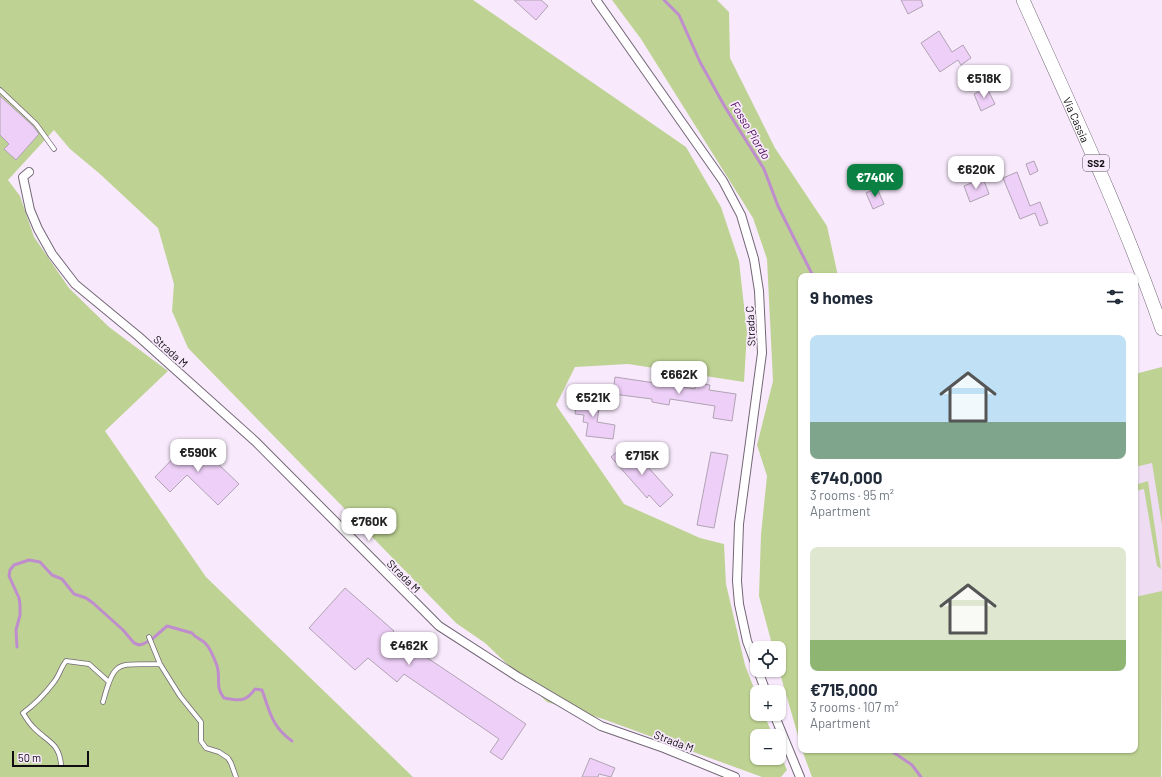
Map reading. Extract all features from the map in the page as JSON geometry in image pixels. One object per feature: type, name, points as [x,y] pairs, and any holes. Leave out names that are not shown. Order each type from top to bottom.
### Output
[{"type":"main road","name":"Via Cassia","points":[[1023,0],[1122,222],[1162,330]]},
{"type":"street","name":"Strada C","points":[[596,0],[723,181],[741,215],[754,259],[759,291],[762,353],[738,524],[737,581],[747,641],[763,685]]},
{"type":"street","name":"Strada M","points":[[29,172],[23,177],[30,210],[45,243],[75,284],[138,336],[256,442],[439,626],[518,677],[601,726],[664,748],[735,777]]},
{"type":"street","points":[[777,721],[800,777]]},
{"type":"lane","points":[[0,90],[36,124],[54,149]]},
{"type":"lane","points":[[150,639],[160,664],[180,696],[201,722],[201,741],[206,748],[219,752],[228,758],[236,777]]},
{"type":"lane","points":[[61,764],[60,755],[55,746],[34,728],[23,713],[33,706],[55,681],[60,667],[66,661],[89,664],[109,682]]},
{"type":"lane","points":[[103,702],[113,674],[121,666],[132,663],[160,664]]},
{"type":"shaded area","points":[[1162,367],[1162,599],[1138,606],[1138,373]]},
{"type":"green space","points":[[0,0],[473,0],[686,147],[721,207],[739,261],[747,333],[744,382],[628,364],[575,367],[556,405],[624,504],[700,538],[724,544],[726,584],[745,665],[753,685],[750,685],[750,721],[767,721],[770,729],[750,729],[750,765],[785,765],[787,770],[781,777],[762,777],[603,719],[547,702],[485,643],[456,623],[188,348],[172,311],[174,284],[158,228],[100,174],[70,149],[54,130],[8,180],[20,196],[34,237],[69,288],[109,327],[168,371],[105,431],[206,577],[413,777],[0,777]]},
{"type":"green space","points":[[612,0],[717,0],[729,12],[730,58],[775,148],[827,226],[837,273],[798,273],[798,736],[786,694],[786,685],[783,685],[781,677],[786,677],[786,641],[771,641],[759,596],[761,534],[767,476],[757,445],[773,381],[767,259],[753,218],[641,39]]},
{"type":"green space","points":[[1162,367],[1162,525],[1152,463],[1138,466],[1138,373]]},
{"type":"green space","points":[[1148,481],[1161,569],[1157,566],[1144,489],[1138,490],[1138,484]]},
{"type":"green space","points":[[1162,591],[1161,777],[812,777],[803,753],[1138,753],[1138,596]]},
{"type":"building","points":[[514,0],[541,0],[548,6],[536,20]]},
{"type":"building","points":[[901,0],[921,0],[923,6],[908,14]]},
{"type":"building","points":[[939,31],[952,52],[963,45],[971,58],[961,65],[958,60],[940,72],[921,43]]},
{"type":"building","points":[[987,88],[995,104],[981,111],[974,94]]},
{"type":"building","points":[[0,96],[33,126],[39,134],[16,160],[4,149],[9,144],[0,135]]},
{"type":"building","points":[[1034,161],[1038,171],[1030,175],[1026,164]]},
{"type":"building","points":[[1017,172],[1030,206],[1040,202],[1048,223],[1040,226],[1035,213],[1020,219],[1003,178]]},
{"type":"building","points":[[983,178],[989,194],[970,202],[964,186]]},
{"type":"building","points":[[877,188],[884,204],[873,209],[866,193]]},
{"type":"building","points":[[615,377],[695,389],[696,383],[710,385],[709,390],[736,394],[732,421],[713,418],[715,406],[670,399],[669,405],[652,402],[652,399],[613,394]]},
{"type":"building","points":[[578,392],[592,394],[590,407],[599,409],[597,422],[615,425],[613,439],[586,436],[588,423],[583,422],[584,415],[575,414]]},
{"type":"building","points":[[192,439],[239,484],[218,505],[187,475],[170,492],[155,477]]},
{"type":"building","points":[[622,447],[626,451],[630,447],[673,495],[660,507],[649,495],[647,498],[611,457]]},
{"type":"building","points":[[711,452],[728,455],[714,528],[697,525]]},
{"type":"building","points":[[345,588],[394,631],[388,638],[416,658],[420,653],[526,724],[502,760],[490,752],[499,739],[404,674],[397,682],[368,658],[355,670],[309,628]]},
{"type":"building","points":[[590,758],[615,768],[611,777],[599,774],[598,777],[582,777]]},
{"type":"waterway","name":"Fosso Piordo","points":[[664,0],[679,15],[700,62],[725,107],[764,169],[778,206],[812,273]]},
{"type":"waterway","points":[[17,647],[16,630],[20,615],[20,605],[19,598],[9,576],[10,570],[14,565],[29,560],[40,562],[52,575],[62,579],[74,594],[86,598],[93,603],[123,630],[134,643],[139,645],[151,640],[167,626],[192,633],[195,637],[204,642],[212,653],[218,668],[219,689],[224,698],[242,700],[255,689],[262,690],[276,725],[285,736],[292,741]]},
{"type":"waterway","name":"Fosso Piordo","points":[[894,753],[912,765],[921,777]]}]
